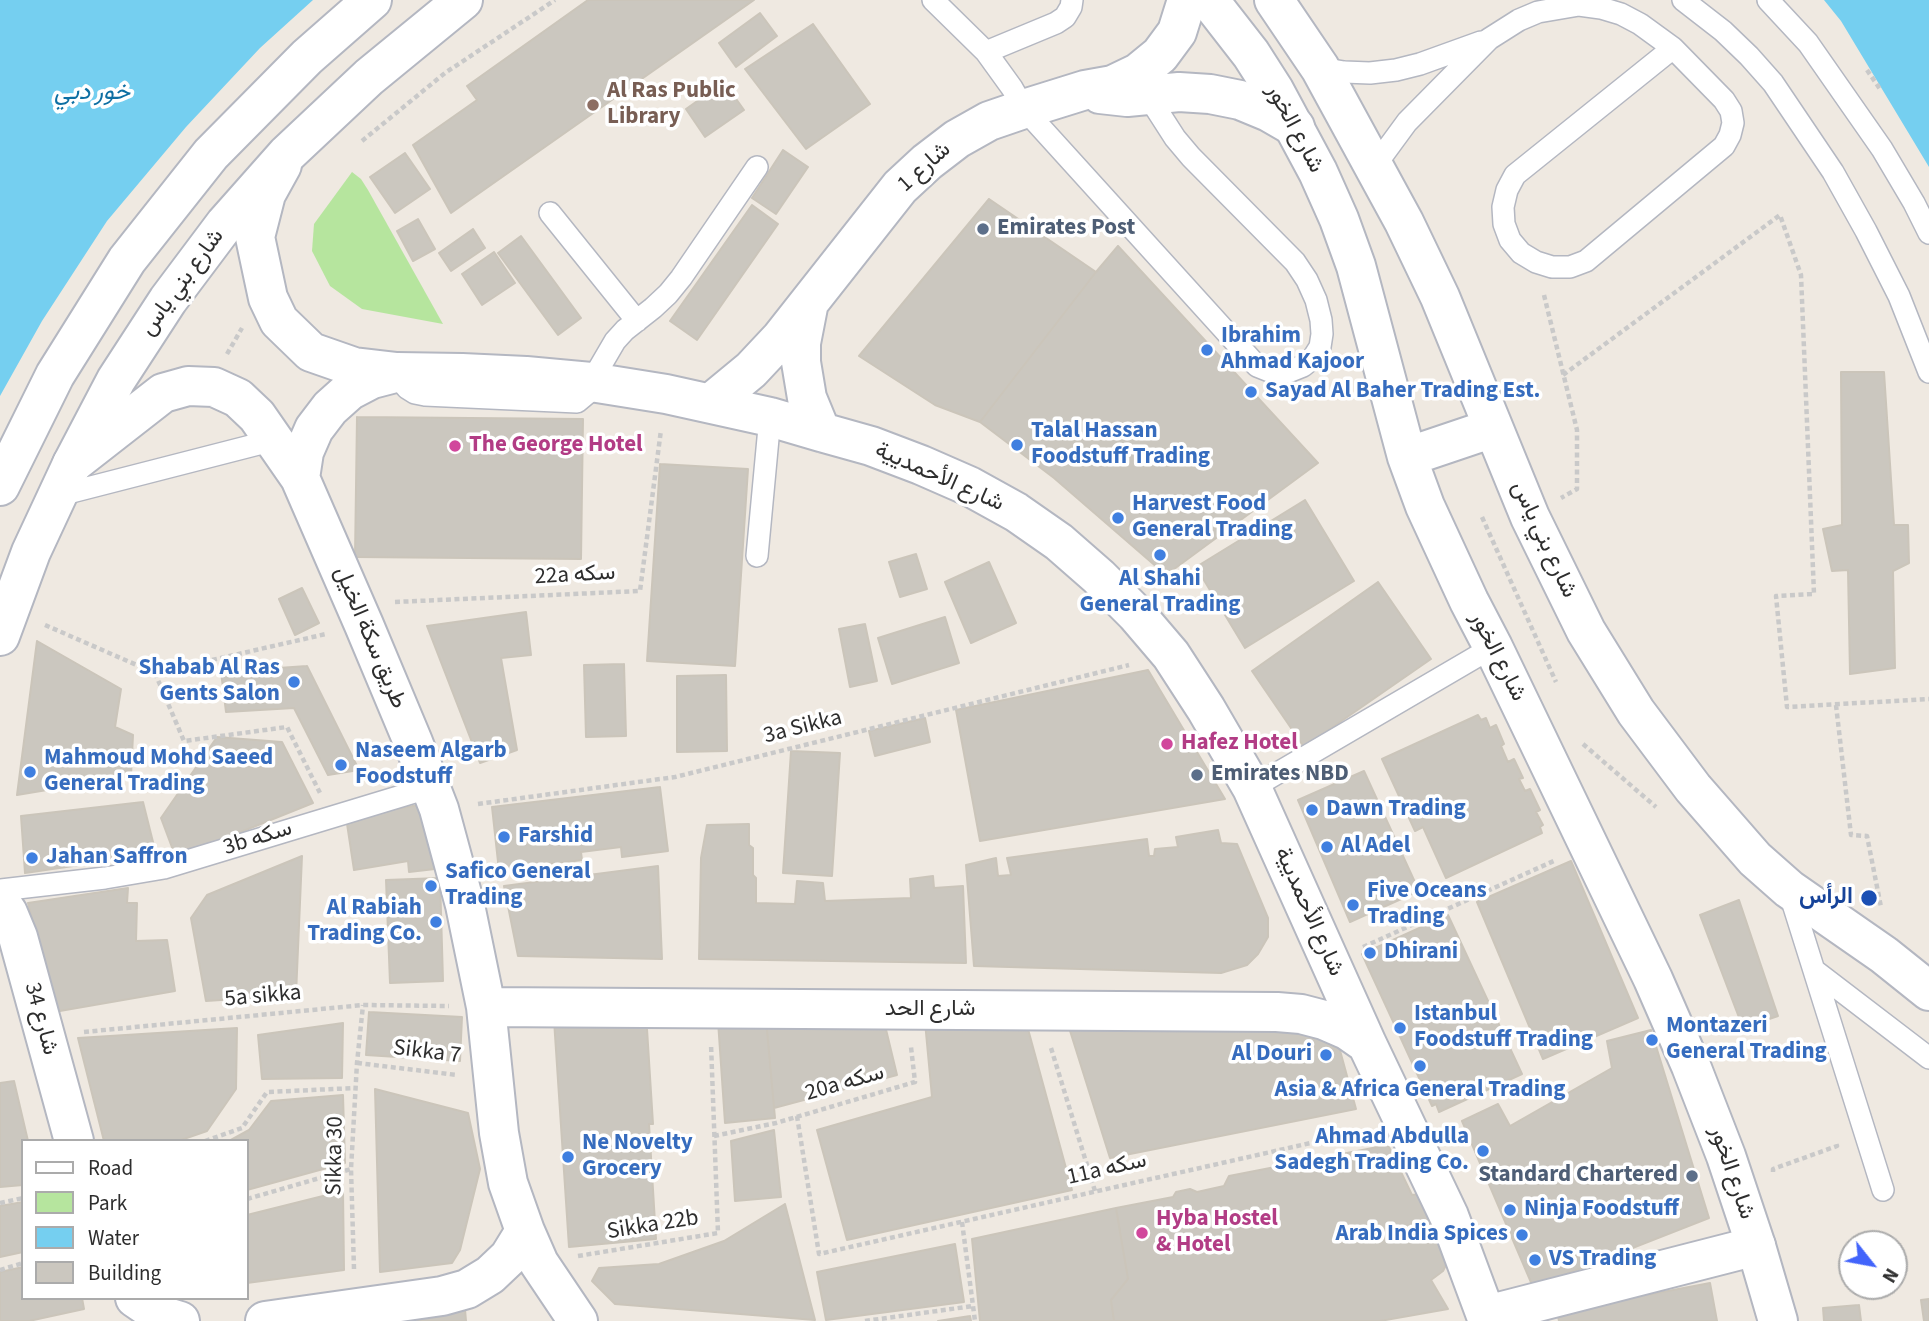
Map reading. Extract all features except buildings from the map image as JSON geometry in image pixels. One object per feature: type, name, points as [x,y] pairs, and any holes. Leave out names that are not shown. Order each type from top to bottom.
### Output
[{"type":"street","points":[[0,486],[55,375],[127,260],[211,154],[307,57],[372,0]]},
{"type":"street","name":"شارع بني ياس","points":[[4,623],[31,552],[64,480],[116,380],[168,300],[225,225],[287,154],[369,77],[463,0]]},
{"type":"street","name":"شارع 1","points":[[711,403],[766,355],[901,187],[927,162],[967,133],[989,121],[1085,90],[1113,85],[1138,73],[1160,55],[1177,32],[1187,0]]},
{"type":"street","name":"شارع الخور","points":[[1209,0],[1251,54],[1296,127],[1324,184],[1356,266],[1407,457],[1446,553],[1653,979],[1691,1066],[1726,1156],[1778,1321]]},
{"type":"street","name":"شارع بني ياس","points":[[1274,0],[1320,68],[1404,222],[1440,297],[1530,517],[1587,631],[1636,712],[1693,788],[1755,859],[1789,889],[1884,955],[1929,991]]},
{"type":"street","name":"شارع 1","points":[[1085,90],[1106,95],[1148,96],[1179,92],[1210,94],[1250,104],[1296,127]]},
{"type":"street","name":"شارع الأحمديية","points":[[287,154],[266,194],[255,237],[268,298],[279,321],[311,352],[354,367],[397,372],[500,374],[591,382],[666,394],[770,417],[871,446],[969,486],[1016,512],[1059,542],[1099,576],[1171,654],[1252,788],[1367,1044],[1449,1216],[1488,1318]]},
{"type":"street","name":"شارع 1","points":[[808,305],[801,342],[801,362],[807,398],[821,432]]},
{"type":"street","points":[[300,478],[309,440],[330,408],[349,391],[372,379],[397,372]]},
{"type":"street","points":[[64,480],[163,393],[188,386],[214,387]]},
{"type":"street","name":"طريق سكة الخيل","points":[[214,387],[238,398],[257,416],[300,478],[435,798],[466,905],[485,1007],[499,1133],[508,1183],[532,1247],[578,1321]]},
{"type":"street","points":[[1407,457],[1493,428]]},
{"type":"street","name":"شارع 34","points":[[0,901],[18,937],[73,1139]]},
{"type":"street","name":"شارع الحد","points":[[485,1007],[1277,1012],[1324,1020],[1347,1030],[1367,1044]]},
{"type":"street","points":[[1488,1318],[1756,1246]]},
{"type":"street","points":[[265,1321],[442,1296],[467,1289],[490,1275],[509,1257],[532,1247]]},
{"type":"street","points":[[118,1300],[123,1321]]},
{"type":"street","points":[[138,1300],[160,1315],[180,1321]]},
{"type":"lane","points":[[933,0],[986,52],[1013,88],[1024,108],[1257,366],[1272,372],[1288,372],[1303,366],[1313,358],[1320,347],[1322,334],[1316,300],[1307,280],[1295,262],[1175,138],[1148,96]]},
{"type":"lane","points":[[986,52],[1056,23],[1065,17],[1072,0]]},
{"type":"lane","points":[[1683,0],[1723,31],[1773,83],[1826,161],[1899,296],[1929,372]]},
{"type":"lane","points":[[1768,0],[1808,43],[1882,149],[1929,233]]},
{"type":"lane","points":[[1320,68],[1370,73],[1396,70],[1489,39],[1519,20],[1538,12],[1580,3],[1621,14],[1674,48],[1724,100],[1731,111],[1733,123],[1730,135],[1724,146],[1586,261],[1570,267],[1552,267],[1536,262],[1521,253],[1510,240],[1504,224],[1503,207],[1507,190],[1516,175],[1674,48]]},
{"type":"lane","points":[[1374,167],[1407,122],[1489,39]]},
{"type":"lane","points":[[591,382],[615,341],[668,294],[681,278],[757,167]]},
{"type":"lane","points":[[550,214],[637,321]]},
{"type":"lane","points":[[757,556],[770,417]]},
{"type":"lane","points":[[64,480],[274,440]]},
{"type":"lane","points":[[1252,788],[1493,647]]},
{"type":"lane","name":"3b سكه","points":[[0,890],[145,872],[332,817],[435,798]]},
{"type":"lane","points":[[1789,889],[1883,1190]]},
{"type":"lane","points":[[1814,970],[1929,1058]]},
{"type":"path","points":[[355,147],[445,73],[555,0]]},
{"type":"path","points":[[1563,375],[1780,215],[1801,275],[1814,594],[1776,596],[1787,707],[1929,699]]},
{"type":"path","points":[[1493,542],[1577,489],[1577,430],[1536,262]]},
{"type":"path","points":[[214,387],[235,339],[249,317],[268,298]]},
{"type":"path","name":"22a سكه","points":[[360,615],[640,591],[666,394]]},
{"type":"path","points":[[4,623],[155,673],[360,615]]},
{"type":"path","name":"3a Sikka","points":[[435,798],[675,777],[1171,654]]},
{"type":"path","points":[[155,673],[184,741],[287,727],[332,817]]},
{"type":"path","points":[[1836,705],[1851,835],[1867,836],[1888,943],[1884,955]]},
{"type":"path","points":[[1331,961],[1588,845]]},
{"type":"path","name":"5a sikka","points":[[45,1036],[363,1006],[485,1007]]},
{"type":"path","name":"Sikka 30","points":[[355,1309],[351,1169],[363,1006]]},
{"type":"path","name":"Sikka 22b","points":[[532,1247],[718,1233],[709,1008]]},
{"type":"path","name":"20a سكه","points":[[714,1136],[776,1123],[915,1082],[906,1010]]},
{"type":"path","points":[[1039,1010],[1095,1191]]},
{"type":"path","name":"Sikka 7","points":[[357,1063],[493,1079]]},
{"type":"path","points":[[211,1139],[242,1128],[267,1092],[356,1088]]},
{"type":"path","name":"11a سكه","points":[[797,1116],[819,1254],[1403,1122]]},
{"type":"path","points":[[1776,1182],[1773,1169],[1838,1146],[1833,1133]]},
{"type":"path","points":[[248,1199],[351,1169]]},
{"type":"path","points":[[0,1203],[21,1198]]},
{"type":"path","points":[[962,1222],[975,1321]]},
{"type":"path","points":[[0,1270],[21,1264]]},
{"type":"path","points":[[865,1321],[972,1306]]},
{"type":"green space","points":[[352,172],[368,190],[443,324],[362,309],[330,286],[312,251],[314,224]]},
{"type":"water","name":"خور دبي","points":[[0,0],[313,0],[260,48],[186,127],[107,221],[42,321],[0,396]]},
{"type":"water","points":[[1824,0],[1929,0],[1929,167],[1841,21]]},
{"type":"place","name":"Al Ras Public Library","points":[[593,105]]},
{"type":"place","name":"Emirates Post","points":[[983,229]]},
{"type":"place","name":"Ibrahim Ahmad Kajoor","points":[[1207,350]]},
{"type":"place","name":"Sayad Al Baher Trading Est.","points":[[1251,392]]},
{"type":"place","name":"Talal Hassan Foodstuff Trading","points":[[1017,445]]},
{"type":"place","name":"The George Hotel","points":[[455,446]]},
{"type":"place","name":"Harvest Food General Trading","points":[[1118,518]]},
{"type":"place","name":"Al Shahi General Trading","points":[[1160,555]]},
{"type":"place","name":"Shabab Al Ras Gents Salon","points":[[294,682]]},
{"type":"place","name":"Hafez Hotel","points":[[1167,744]]},
{"type":"place","name":"Naseem Algarb Foodstuff","points":[[341,765]]},
{"type":"place","name":"Mahmoud Mohd Saeed General Trading","points":[[30,772]]},
{"type":"place","name":"Emirates NBD","points":[[1197,775]]},
{"type":"place","name":"Dawn Trading","points":[[1312,810]]},
{"type":"place","name":"Farshid","points":[[504,837]]},
{"type":"place","name":"Al Adel","points":[[1327,847]]},
{"type":"place","name":"Jahan Saffron","points":[[32,858]]},
{"type":"place","name":"Safico General Trading","points":[[431,886]]},
{"type":"place","name":"الرأس","points":[[1869,898]]},
{"type":"place","name":"Five Oceans Trading","points":[[1353,905]]},
{"type":"place","name":"Al Rabiah Trading Co.","points":[[436,922]]},
{"type":"place","name":"Dhirani","points":[[1370,953]]},
{"type":"place","name":"Istanbul Foodstuff Trading","points":[[1400,1028]]},
{"type":"place","name":"Montazeri General Trading","points":[[1652,1040]]},
{"type":"place","name":"Al Douri","points":[[1326,1055]]},
{"type":"place","name":"Asia & Africa General Trading","points":[[1420,1066]]},
{"type":"place","name":"Ahmad Abdulla Sadegh Trading Co.","points":[[1483,1151]]},
{"type":"place","name":"Ne Novelty Grocery","points":[[568,1157]]},
{"type":"place","name":"Standard Chartered","points":[[1692,1176]]},
{"type":"place","name":"Ninja Foodstuff","points":[[1510,1210]]},
{"type":"place","name":"Hyba Hostel & Hotel","points":[[1142,1233]]},
{"type":"place","name":"Arab India Spices","points":[[1522,1235]]},
{"type":"place","name":"VS Trading","points":[[1535,1260]]}]
